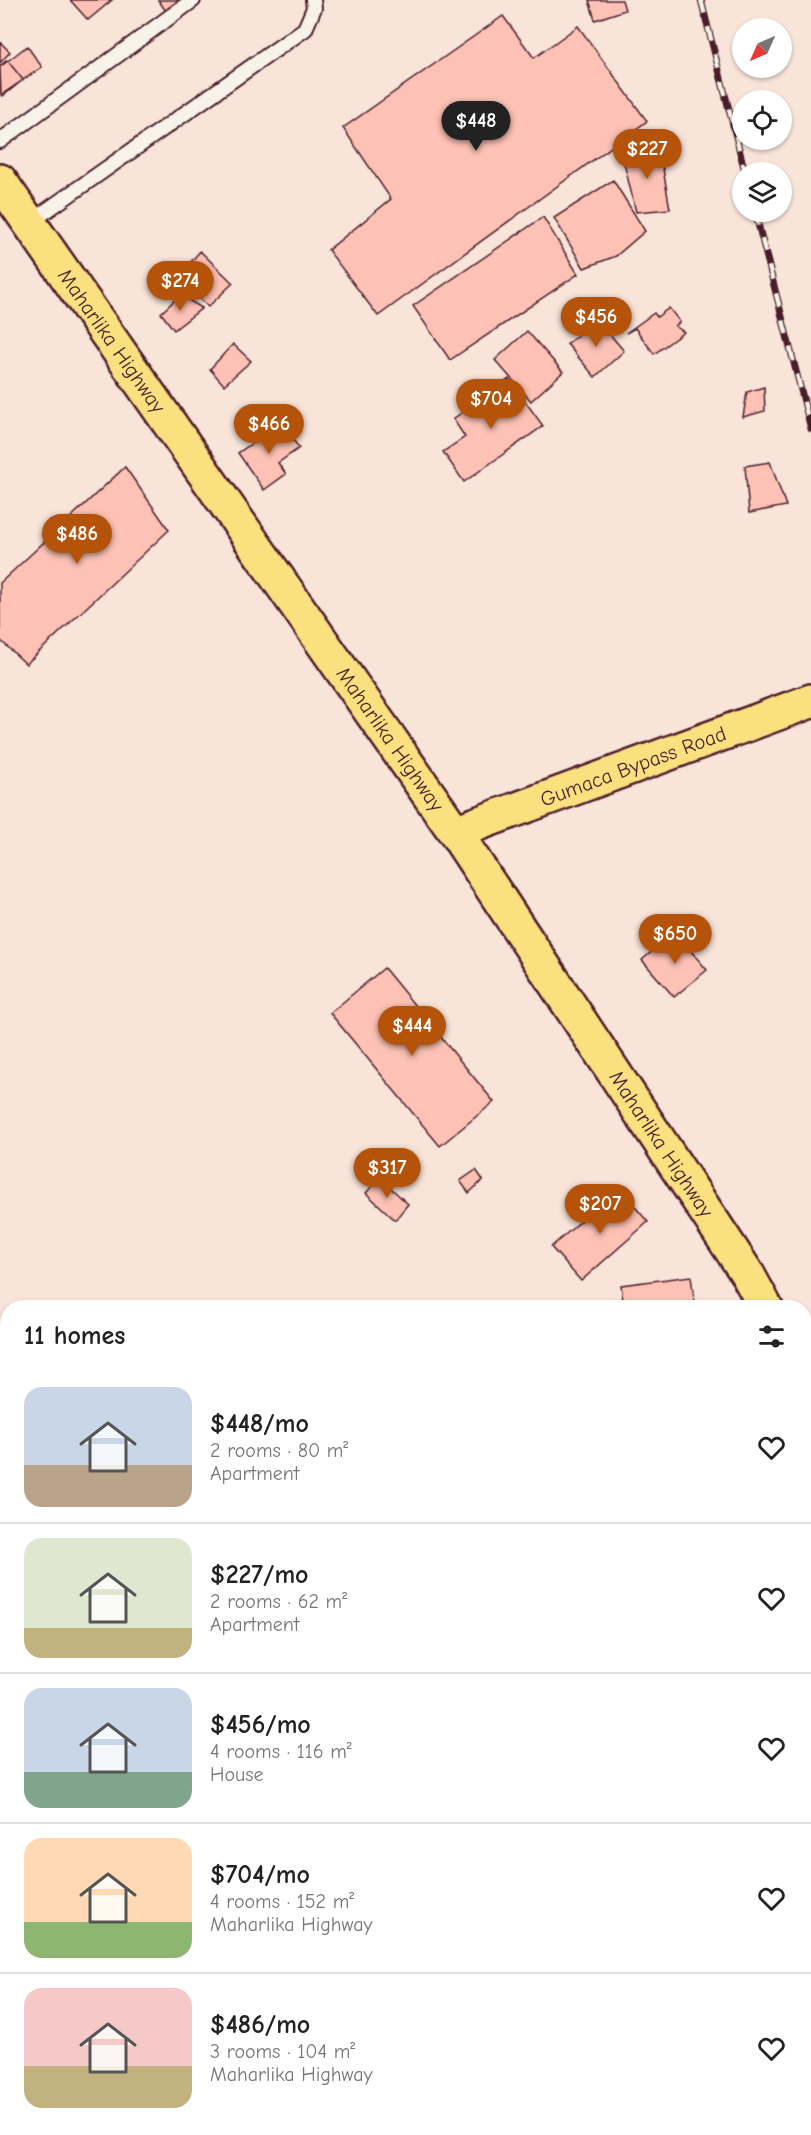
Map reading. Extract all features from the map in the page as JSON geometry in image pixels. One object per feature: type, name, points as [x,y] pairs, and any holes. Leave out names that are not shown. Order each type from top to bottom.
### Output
[{"type":"main road","name":"Maharlika Highway","points":[[0,181],[455,832],[741,1265],[761,1300]]},
{"type":"main road","name":"Gumaca Bypass Road","points":[[455,832],[811,701]]},
{"type":"lane","points":[[0,141],[193,0]]},
{"type":"lane","points":[[29,223],[305,29],[314,8],[313,0]]},
{"type":"building","points":[[70,0],[112,0],[88,20]]},
{"type":"building","points":[[158,0],[180,0],[166,11]]},
{"type":"building","points":[[589,0],[622,0],[625,10],[595,20]]},
{"type":"building","points":[[503,16],[534,58],[578,26],[647,121],[378,316],[328,250],[391,199],[343,128]]},
{"type":"building","points":[[0,42],[10,52],[0,63]]},
{"type":"building","points":[[27,46],[42,67],[1,95],[0,67]]},
{"type":"building","points":[[7,60],[23,80],[3,96],[0,92],[0,66]]},
{"type":"building","points":[[659,146],[670,209],[636,212],[622,155]]},
{"type":"building","points":[[613,180],[645,231],[616,256],[584,268],[554,218]]},
{"type":"building","points":[[543,217],[578,274],[450,360],[413,306]]},
{"type":"building","points":[[200,251],[233,283],[208,307],[179,276]]},
{"type":"building","points":[[180,295],[202,308],[174,330],[161,313]]},
{"type":"building","points":[[669,308],[680,322],[675,326],[684,332],[654,354],[635,328],[626,333],[654,313],[657,317]]},
{"type":"building","points":[[597,319],[624,351],[595,377],[567,344]]},
{"type":"building","points":[[527,331],[563,372],[531,401],[495,360]]},
{"type":"building","points":[[233,344],[251,361],[224,385],[210,369]]},
{"type":"building","points":[[509,379],[543,426],[464,482],[443,452],[465,437],[453,419]]},
{"type":"building","points":[[764,387],[765,411],[743,417],[747,392]]},
{"type":"building","points":[[281,423],[299,448],[278,463],[286,474],[264,490],[238,453]]},
{"type":"building","points":[[770,462],[786,506],[749,513],[745,466]]},
{"type":"building","points":[[125,467],[169,530],[26,664],[0,640],[0,583]]},
{"type":"building","points":[[675,932],[707,970],[674,997],[642,960]]},
{"type":"building","points":[[384,968],[494,1102],[440,1146],[330,1013]]},
{"type":"building","points":[[476,1170],[483,1180],[469,1193],[460,1181]]},
{"type":"building","points":[[380,1178],[408,1204],[395,1220],[366,1193]]},
{"type":"building","points":[[619,1188],[648,1222],[581,1281],[551,1247]]},
{"type":"building","points":[[691,1276],[694,1300],[623,1300],[621,1285]]},
{"type":"railway","points":[[701,0],[742,162]]},
{"type":"railway","points":[[758,222],[811,429]]}]
